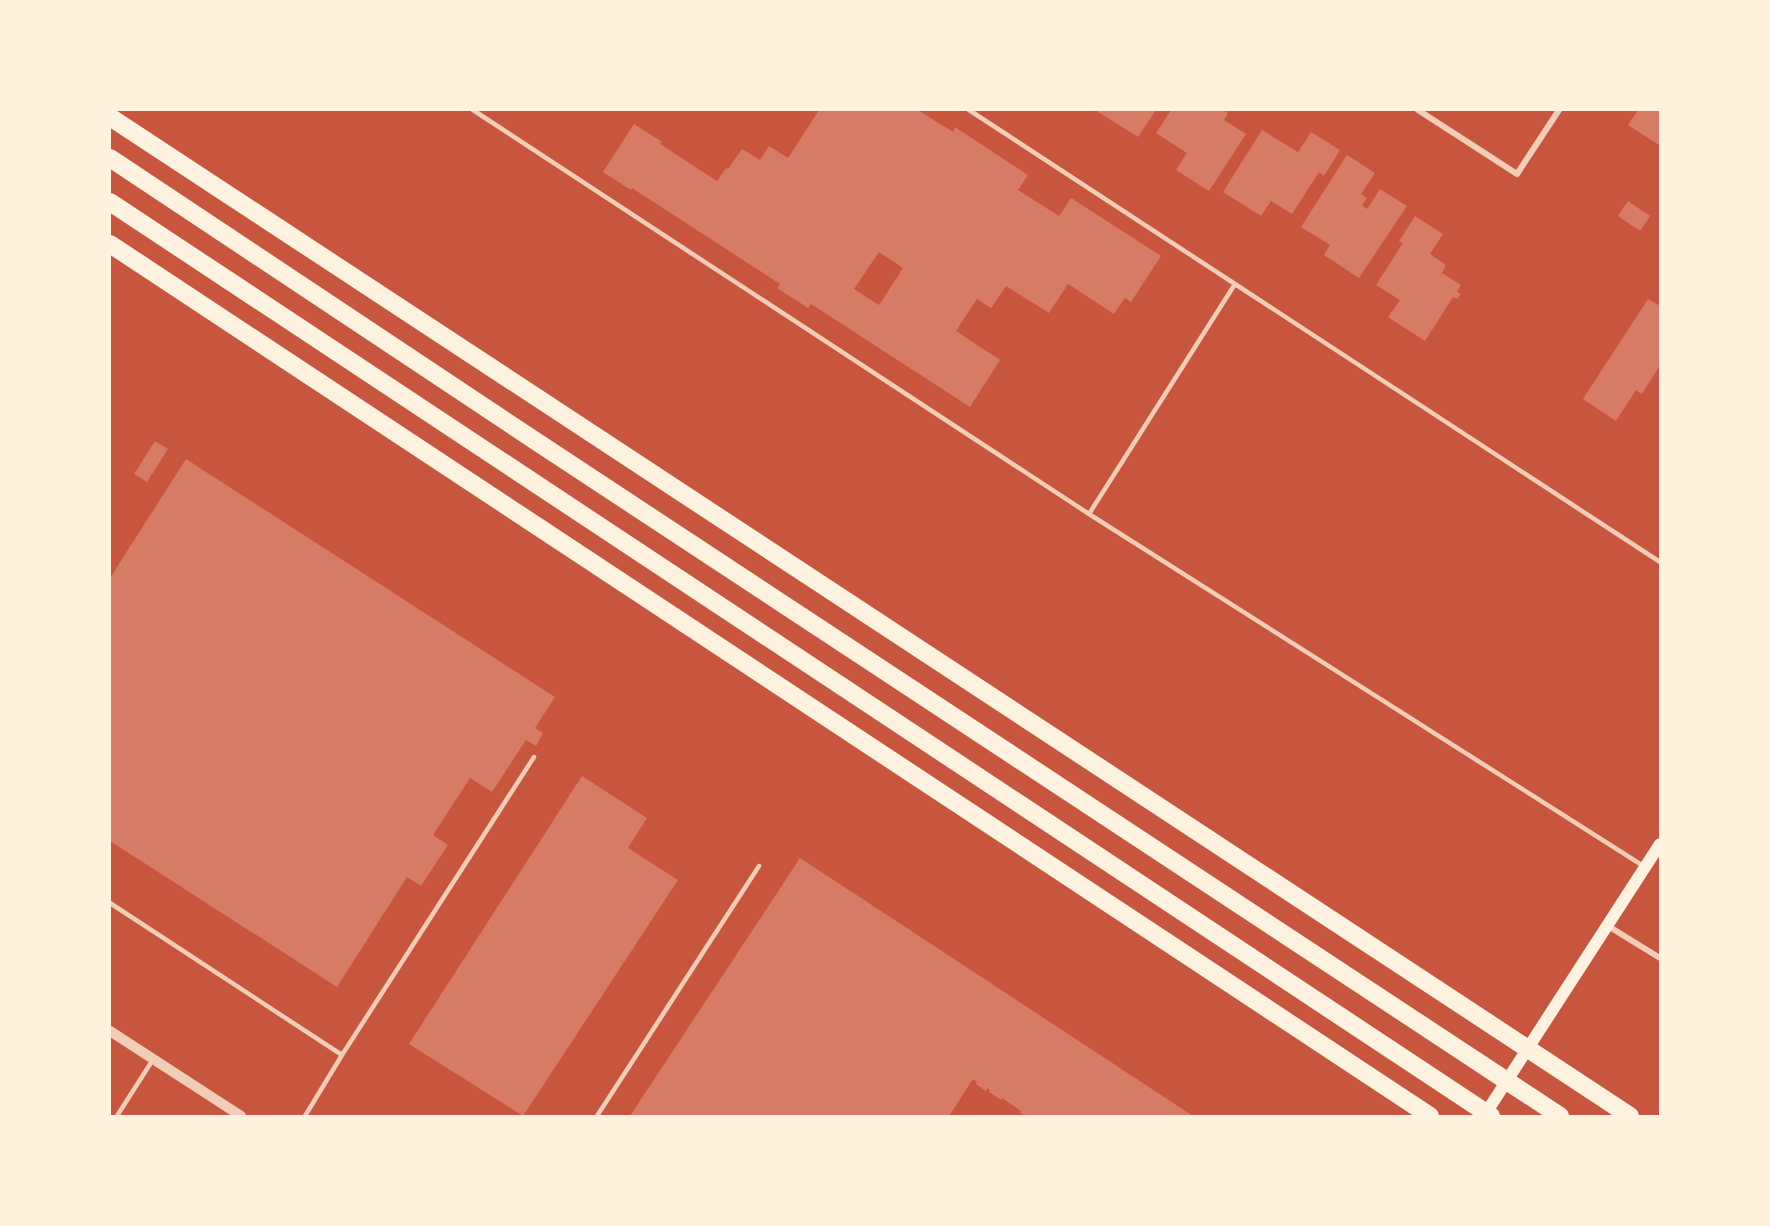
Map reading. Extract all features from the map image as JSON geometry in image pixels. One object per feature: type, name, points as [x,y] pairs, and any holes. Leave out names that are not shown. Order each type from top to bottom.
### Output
[{"type":"highway","points":[[110,117],[1623,1112]]},
{"type":"highway","points":[[110,158],[1560,1116]]},
{"type":"highway","points":[[110,202],[1491,1116]]},
{"type":"highway","points":[[110,244],[1430,1116]]},
{"type":"main road","points":[[1484,1116],[1660,844]]},
{"type":"street","points":[[1418,110],[1517,174],[1559,110]]},
{"type":"street","points":[[1608,926],[1660,958]]},
{"type":"street","points":[[110,1031],[241,1116]]},
{"type":"lane","points":[[473,110],[1089,514],[1646,867]]},
{"type":"lane","points":[[969,110],[1660,562]]},
{"type":"lane","points":[[1089,514],[1235,284]]},
{"type":"lane","points":[[305,1116],[342,1054],[534,757]]},
{"type":"lane","points":[[597,1116],[759,866]]},
{"type":"lane","points":[[110,903],[342,1054]]},
{"type":"lane","points":[[117,1116],[153,1060]]},
{"type":"building","points":[[819,110],[918,110],[953,132],[955,127],[1028,175],[1018,190],[1059,216],[1071,198],[1161,256],[1131,302],[1125,298],[1114,314],[1068,284],[1049,313],[1006,286],[991,308],[977,299],[956,331],[1000,360],[970,407],[811,304],[808,308],[777,288],[780,284],[632,188],[631,190],[603,172],[634,124],[717,181],[742,149],[760,160],[769,146],[788,158]],"holes":[[[879,252],[903,268],[879,305],[854,289]]]},
{"type":"building","points":[[1095,110],[1156,110],[1138,137]]},
{"type":"building","points":[[1171,110],[1222,110],[1228,113],[1224,120],[1246,134],[1209,191],[1176,170],[1187,153],[1156,133]]},
{"type":"building","points":[[1638,110],[1660,110],[1659,145],[1628,125]]},
{"type":"building","points":[[1262,130],[1298,152],[1311,132],[1340,150],[1324,176],[1319,172],[1292,214],[1271,201],[1261,216],[1223,192]]},
{"type":"building","points":[[1347,155],[1375,173],[1361,194],[1367,198],[1362,205],[1367,209],[1380,189],[1407,206],[1359,278],[1324,255],[1330,245],[1301,227]]},
{"type":"building","points":[[1628,201],[1650,216],[1640,231],[1618,216]]},
{"type":"building","points":[[1415,216],[1443,234],[1430,254],[1446,265],[1442,273],[1461,285],[1457,292],[1461,294],[1457,299],[1453,297],[1425,341],[1388,317],[1400,300],[1376,285],[1403,243],[1399,241]]},
{"type":"building","points":[[1648,299],[1658,305],[1660,301],[1660,365],[1642,394],[1636,390],[1616,421],[1583,399]]},
{"type":"building","points":[[155,441],[168,449],[147,482],[134,474]]},
{"type":"building","points":[[186,459],[555,697],[535,728],[543,733],[536,746],[526,740],[492,792],[470,778],[433,835],[448,845],[421,886],[407,877],[337,987],[110,841],[110,578]]},
{"type":"building","points":[[582,776],[647,818],[628,848],[678,880],[523,1116],[409,1044]]},
{"type":"building","points":[[800,858],[1193,1116],[1025,1116],[1002,1098],[1001,1100],[989,1092],[987,1088],[986,1091],[976,1084],[977,1082],[973,1079],[949,1116],[630,1116]]}]
